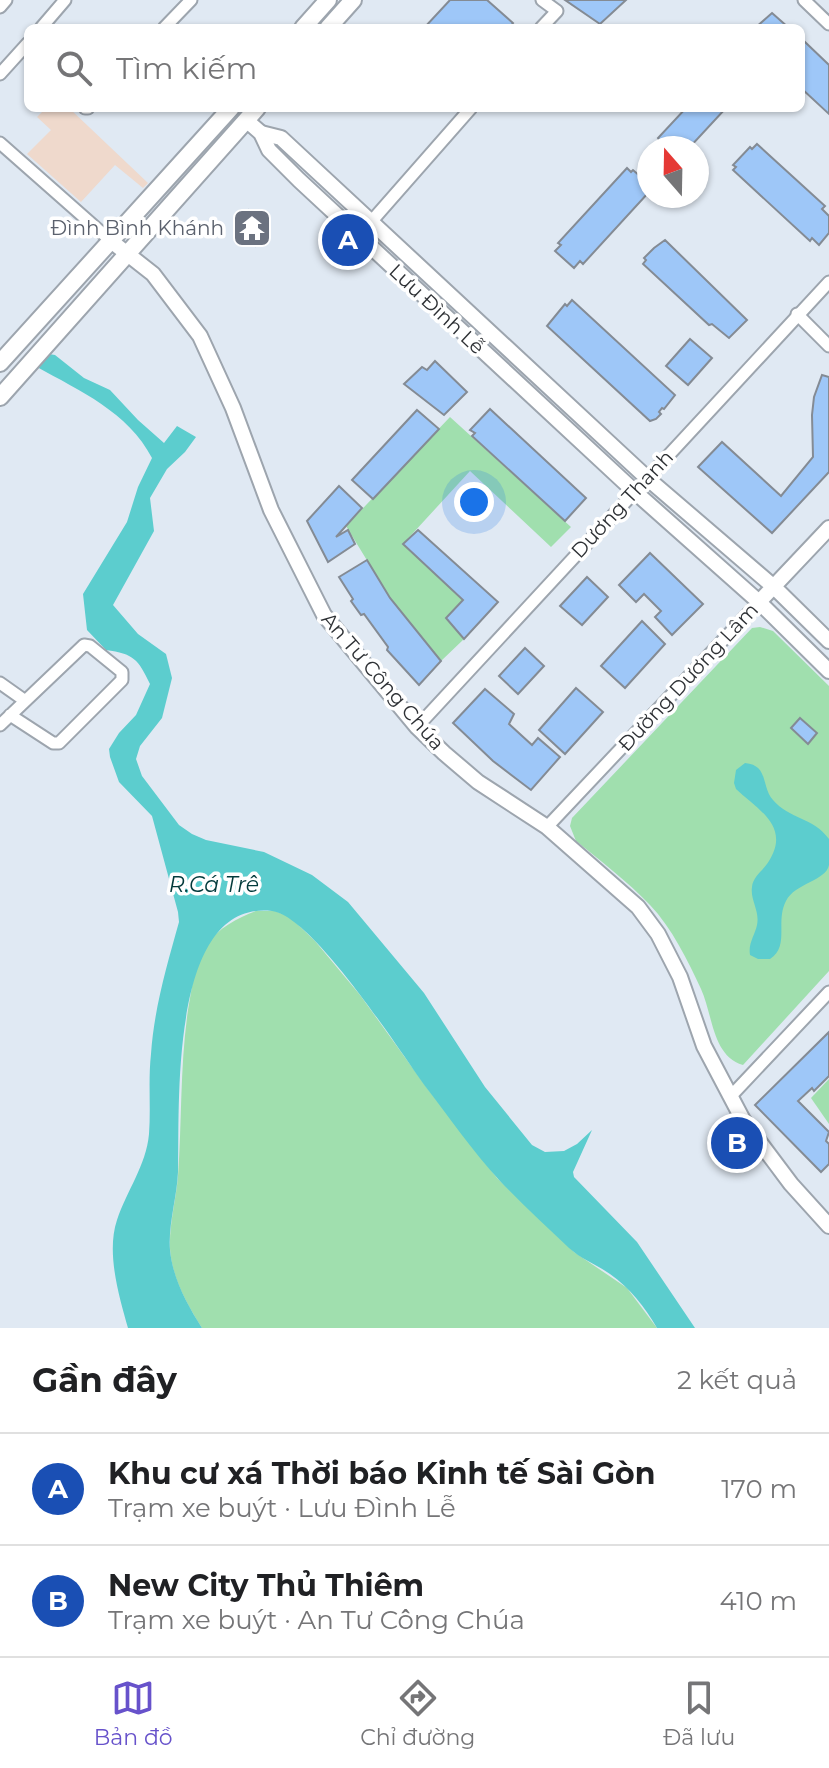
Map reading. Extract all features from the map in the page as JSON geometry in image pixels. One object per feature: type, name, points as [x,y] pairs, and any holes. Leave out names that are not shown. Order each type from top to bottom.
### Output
[{"type":"main road","points":[[307,24],[328,0]]},
{"type":"main road","points":[[332,24],[353,0]]},
{"type":"main road","points":[[0,363],[227,112]]},
{"type":"main road","points":[[0,397],[252,114]]},
{"type":"street","points":[[0,7],[6,0]]},
{"type":"street","points":[[44,24],[65,0]]},
{"type":"street","points":[[168,24],[191,0]]},
{"type":"street","points":[[542,0],[557,11],[545,24]]},
{"type":"street","points":[[804,0],[829,24]]},
{"type":"street","points":[[0,74],[24,50]]},
{"type":"street","points":[[370,223],[467,112]]},
{"type":"street","points":[[252,114],[261,133]]},
{"type":"street","name":"Lưu Đình Lễ","points":[[261,133],[281,138],[647,478],[774,587],[829,641]]},
{"type":"street","name":"Lưu Đình Lễ","points":[[261,133],[269,150],[299,180],[634,491],[759,602],[829,671]]},
{"type":"street","points":[[0,143],[111,241]]},
{"type":"street","name":"An Tư Công Chúa","points":[[111,241],[153,274],[200,336],[233,408],[271,510],[324,615],[417,727],[478,782],[547,827],[638,907],[658,934],[680,977],[704,1046],[743,1120],[791,1184],[828,1224]]},
{"type":"street","name":"Dương Thanh","points":[[417,727],[829,282]]},
{"type":"street","points":[[797,314],[829,346]]},
{"type":"street","name":"Đường Dương Lâm","points":[[547,827],[829,528]]},
{"type":"street","points":[[0,725],[24,700],[84,645],[90,646],[122,672],[122,680],[59,743],[53,743],[10,715]]},
{"type":"street","points":[[0,683],[24,700]]},
{"type":"street","points":[[730,1097],[829,992]]},
{"type":"shaded area","points":[[42,112],[73,112],[148,183],[143,188],[115,165],[81,202],[27,154],[51,130],[37,117]]},
{"type":"green space","points":[[450,417],[571,527],[551,547],[470,471],[403,544],[463,600],[447,618],[464,639],[441,661],[390,598],[346,526]]},
{"type":"green space","points":[[752,628],[773,631],[829,686],[829,971],[743,1065],[725,1053],[719,1044],[701,989],[665,924],[633,888],[576,841],[570,826],[572,818]]},
{"type":"green space","points":[[256,911],[275,911],[290,917],[315,941],[360,995],[497,1178],[574,1252],[627,1288],[657,1328],[202,1328],[177,1280],[170,1249],[178,1176],[185,1031],[196,969],[206,946],[228,924]]},
{"type":"green space","points":[[829,1079],[829,1124],[811,1098]]},
{"type":"water","name":"R.Cá Trê","points":[[49,354],[55,355],[84,378],[110,390],[164,443],[177,426],[196,437],[167,469],[150,498],[154,531],[113,605],[138,634],[166,654],[172,678],[162,718],[140,746],[136,759],[142,776],[179,825],[192,834],[206,840],[264,852],[312,875],[348,902],[424,993],[485,1087],[532,1145],[545,1152],[564,1151],[592,1130],[573,1172],[574,1177],[637,1242],[695,1328],[657,1328],[624,1285],[574,1252],[517,1198],[471,1146],[332,959],[289,918],[272,911],[238,916],[214,938],[197,971],[187,1013],[181,1058],[178,1172],[170,1250],[182,1291],[202,1328],[128,1328],[115,1274],[114,1233],[147,1146],[155,1020],[179,922],[152,816],[119,782],[109,749],[136,715],[150,684],[134,659],[106,650],[87,630],[83,594],[127,522],[138,487],[152,458],[142,442],[116,415],[37,367]]},
{"type":"water","points":[[745,763],[758,768],[769,795],[779,806],[816,826],[829,839],[827,870],[796,890],[786,901],[781,940],[776,954],[770,959],[750,955],[758,920],[752,887],[775,849],[776,838],[769,819],[736,789],[736,770]]},
{"type":"building","points":[[450,0],[487,0],[513,23],[512,24],[428,24]]},
{"type":"building","points":[[565,0],[626,0],[600,24]]},
{"type":"building","points":[[772,13],[784,24],[760,24]]},
{"type":"building","points":[[805,42],[829,65],[829,114],[805,92]]},
{"type":"building","points":[[682,112],[722,112],[700,136],[660,136]]},
{"type":"building","points":[[757,144],[825,206],[822,209],[829,216],[829,233],[819,245],[812,238],[810,241],[733,170],[736,167],[733,165]]},
{"type":"building","points":[[627,168],[637,174],[637,205],[583,264],[580,261],[574,268],[555,251],[561,245],[558,243]]},
{"type":"building","name":"Đình Bình Khánh","points":[[249,210],[269,221],[255,246],[235,235]]},
{"type":"building","points":[[665,240],[747,320],[729,338],[712,324],[709,325],[643,264],[644,258]]},
{"type":"building","points":[[572,300],[675,395],[656,419],[650,421],[547,326]]},
{"type":"building","points":[[690,339],[712,358],[688,385],[666,366]]},
{"type":"building","points":[[435,361],[467,392],[444,415],[404,384],[422,367],[427,370]]},
{"type":"building","points":[[822,375],[829,377],[829,472],[772,533],[698,467],[722,442],[781,496],[813,457],[812,415],[814,397]]},
{"type":"building","points":[[490,409],[586,498],[565,521],[472,436],[475,433],[470,430]]},
{"type":"building","points":[[417,410],[439,429],[373,499],[352,480]]},
{"type":"building","points":[[339,486],[362,508],[336,537],[348,530],[355,544],[328,562],[307,521]]},
{"type":"building","points":[[418,530],[498,602],[464,639],[446,618],[463,600],[403,544]]},
{"type":"building","points":[[650,553],[703,604],[672,635],[655,617],[661,611],[644,594],[636,602],[619,585]]},
{"type":"building","points":[[367,560],[390,598],[441,661],[419,685],[387,650],[388,647],[364,614],[361,615],[339,577]]},
{"type":"building","points":[[587,577],[608,597],[582,625],[560,606]]},
{"type":"building","points":[[642,621],[665,644],[625,688],[601,666]]},
{"type":"building","points":[[525,648],[544,666],[518,694],[499,676]]},
{"type":"building","points":[[576,688],[603,712],[565,754],[539,730]]},
{"type":"building","points":[[485,689],[514,714],[509,724],[532,745],[538,738],[560,757],[531,790],[493,761],[453,723]]},
{"type":"building","points":[[800,718],[817,733],[808,744],[791,728]]},
{"type":"building","points":[[829,1032],[829,1076],[798,1101],[829,1132],[826,1141],[829,1144],[829,1164],[821,1172],[755,1105]]},
{"type":"place","name":"Đình Bình Khánh","points":[[252,228]]},
{"type":"place","name":"Khu cư xá Thời báo Kinh tế Sài Gòn","points":[[348,240]]},
{"type":"place","name":"New City Thủ Thiêm","points":[[737,1143]]}]
